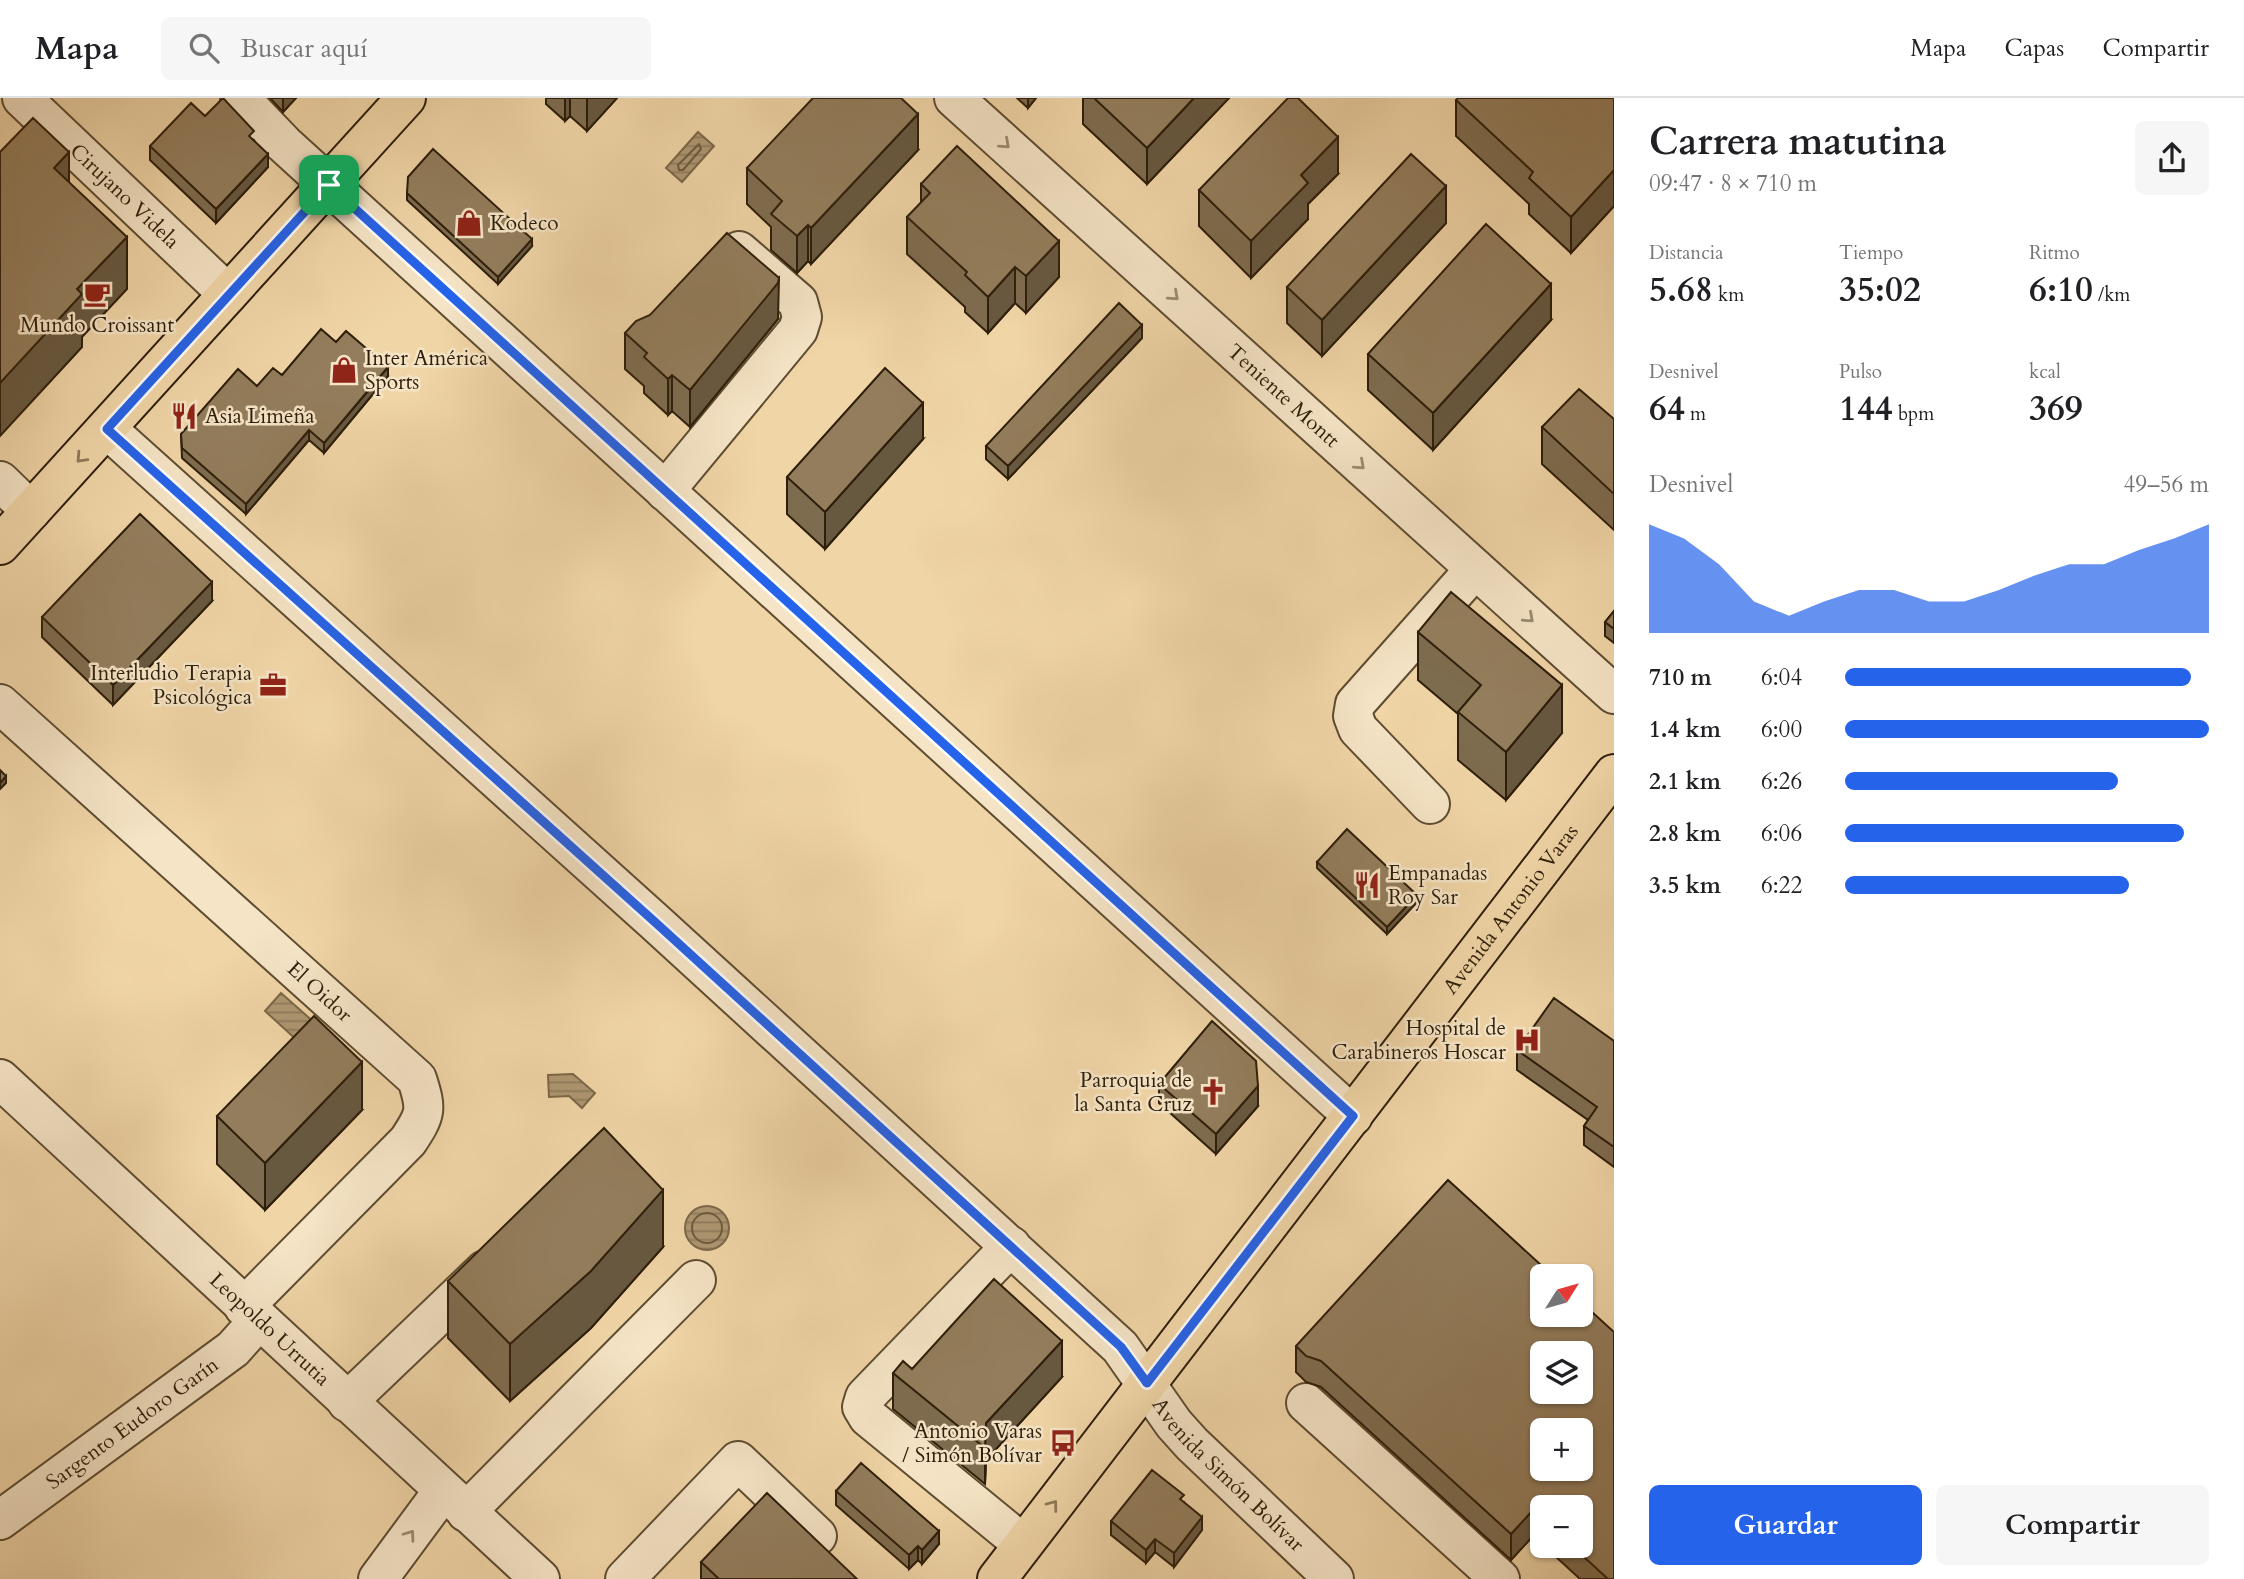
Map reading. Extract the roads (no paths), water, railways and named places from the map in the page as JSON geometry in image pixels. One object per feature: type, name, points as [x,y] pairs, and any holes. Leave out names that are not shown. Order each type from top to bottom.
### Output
[{"type":"main road","points":[[0,545],[406,98]]},
{"type":"main road","name":"Avenida Antonio Varas","points":[[997,1579],[1614,774]]},
{"type":"street","name":"Cirujano Videla","points":[[22,98],[228,294]]},
{"type":"street","points":[[240,98],[284,144],[1353,1116]]},
{"type":"street","name":"Teniente Montt","points":[[954,98],[1614,694]]},
{"type":"street","points":[[665,491],[798,330],[802,317],[798,302],[734,247],[719,246],[702,261]]},
{"type":"street","name":"Avenida Simón Bolívar","points":[[107,429],[656,923],[1121,1347],[1174,1424],[1192,1444],[1334,1579]]},
{"type":"street","points":[[0,481],[32,511]]},
{"type":"street","points":[[1430,804],[1358,729],[1353,716],[1354,704],[1475,569]]},
{"type":"street","name":"El Oidor","points":[[0,704],[417,1079],[425,1101],[422,1120],[408,1141],[251,1313]]},
{"type":"street","name":"Leopoldo Urrutia","points":[[0,1079],[540,1579]]},
{"type":"street","points":[[1011,1246],[865,1396],[863,1407],[868,1417],[1023,1544]]},
{"type":"street","points":[[347,1402],[506,1250]]},
{"type":"street","points":[[378,1579],[454,1501],[696,1280]]},
{"type":"street","name":"Sargento Eudoro Garín","points":[[0,1520],[233,1349],[251,1313]]},
{"type":"street","points":[[1306,1402],[1500,1579]]},
{"type":"street","points":[[625,1579],[738,1461],[817,1536]]},
{"type":"water","points":[[698,132],[714,146],[682,182],[666,168]]},
{"type":"water","points":[[281,993],[316,1024],[299,1042],[265,1011]]},
{"type":"water","points":[[573,1074],[595,1093],[582,1108],[569,1096],[549,1097],[548,1075]]},
{"type":"water","points":[[707,1206],[722,1213],[729,1228],[722,1243],[707,1250],[692,1243],[685,1228],[692,1213]]},
{"type":"place","name":"Kodeco","points":[[469,223]]},
{"type":"place","name":"Mundo Croissant","points":[[97,294]]},
{"type":"place","name":"Inter América Sports","points":[[344,370]]},
{"type":"place","name":"Asia Limeña","points":[[184,416]]},
{"type":"place","name":"Interludio Terapia Psicológica","points":[[273,685]]},
{"type":"place","name":"Empanadas Roy Sar","points":[[1367,885]]},
{"type":"place","name":"Hospital de Carabineros Hoscar","points":[[1527,1040]]},
{"type":"place","name":"Parroquia de la Santa Cruz","points":[[1213,1092]]},
{"type":"place","name":"Antonio Varas / Simón Bolívar","points":[[1063,1443]]}]
